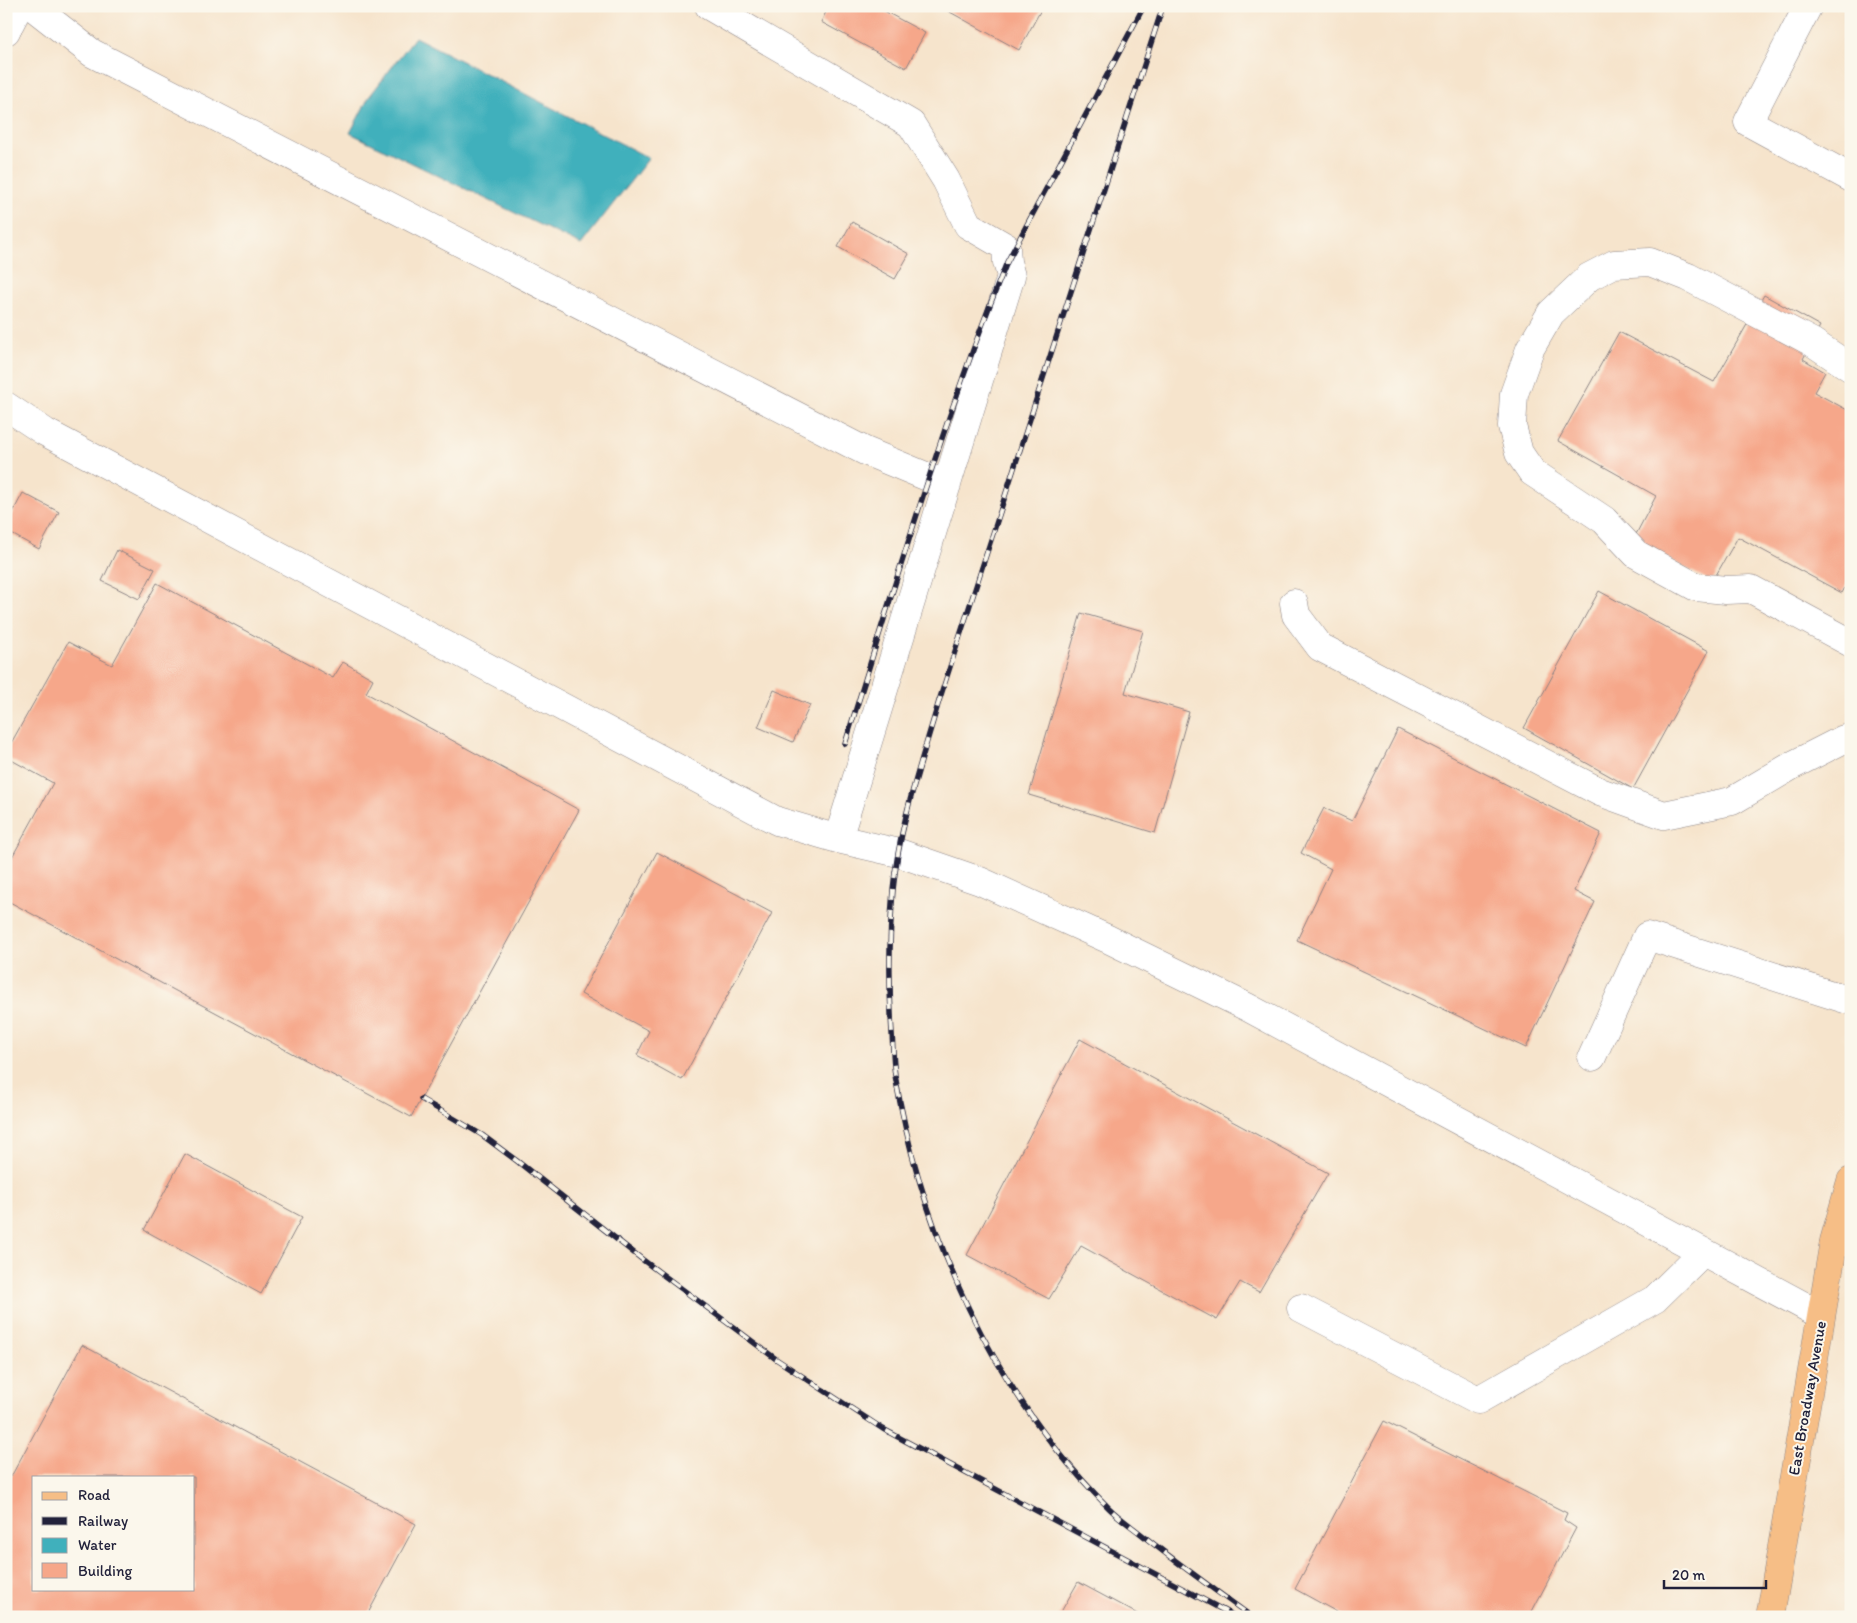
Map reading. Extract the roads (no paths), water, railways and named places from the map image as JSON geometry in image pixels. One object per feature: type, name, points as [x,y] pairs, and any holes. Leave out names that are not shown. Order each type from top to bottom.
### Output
[{"type":"main road","name":"East Broadway Avenue","points":[[1770,1617],[1834,1241],[1851,1181]]},
{"type":"street","points":[[6,31],[19,6]]},
{"type":"street","points":[[32,6],[92,53],[865,452],[947,484]]},
{"type":"street","points":[[709,6],[911,124],[946,180],[968,225],[1006,248],[1011,276],[838,839]]},
{"type":"street","points":[[1808,6],[1748,122],[1851,178]]},
{"type":"street","points":[[1851,368],[1812,342],[1688,277],[1650,262],[1614,264],[1589,277],[1551,313],[1530,349],[1514,394],[1512,426],[1519,452],[1532,472],[1604,520],[1636,554],[1696,587],[1726,590],[1751,589],[1851,643]]},
{"type":"street","points":[[6,406],[45,432],[777,821],[838,839],[899,853],[980,881],[1108,939],[1247,1007],[1821,1315]]},
{"type":"street","points":[[1294,603],[1297,617],[1320,647],[1600,792],[1664,815],[1732,801],[1844,739],[1851,741]]},
{"type":"street","points":[[1592,1057],[1647,936],[1851,1001]]},
{"type":"street","points":[[1302,1308],[1478,1400],[1655,1299],[1704,1252]]},
{"type":"water","points":[[415,37],[649,158],[581,245],[350,133],[369,97]]},
{"type":"railway","points":[[845,744],[941,441],[1007,262],[1144,6]]},
{"type":"railway","points":[[1163,6],[939,701],[905,818],[893,890],[890,944],[893,1054],[895,1075],[907,1135],[924,1194],[944,1252],[969,1308],[997,1363],[1030,1414],[1068,1463],[1109,1508],[1122,1520],[1252,1617]]},
{"type":"railway","points":[[421,1099],[482,1135],[643,1260],[776,1359],[883,1429],[1236,1617]]}]
